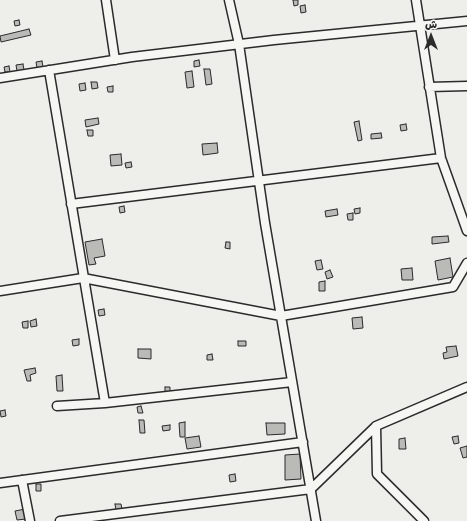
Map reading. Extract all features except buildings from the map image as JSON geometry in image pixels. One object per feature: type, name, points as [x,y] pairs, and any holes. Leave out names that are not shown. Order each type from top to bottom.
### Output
[{"type":"street","points":[[106,0],[115,60]]},
{"type":"street","points":[[229,0],[239,44],[259,180],[316,521]]},
{"type":"street","points":[[416,0],[441,158],[467,231]]},
{"type":"street","points":[[0,78],[115,60],[239,44],[467,21]]},
{"type":"street","points":[[49,70],[105,403]]},
{"type":"street","points":[[429,88],[467,86]]},
{"type":"street","points":[[71,204],[441,158]]},
{"type":"street","points":[[0,291],[83,278],[281,316],[453,287],[467,263]]},
{"type":"street","points":[[57,406],[105,403],[292,382]]},
{"type":"street","points":[[60,521],[114,518],[311,489],[376,426],[467,387]]},
{"type":"street","points":[[376,426],[377,474],[424,521]]},
{"type":"street","points":[[0,483],[303,442]]},
{"type":"street","points":[[22,480],[30,521]]}]
